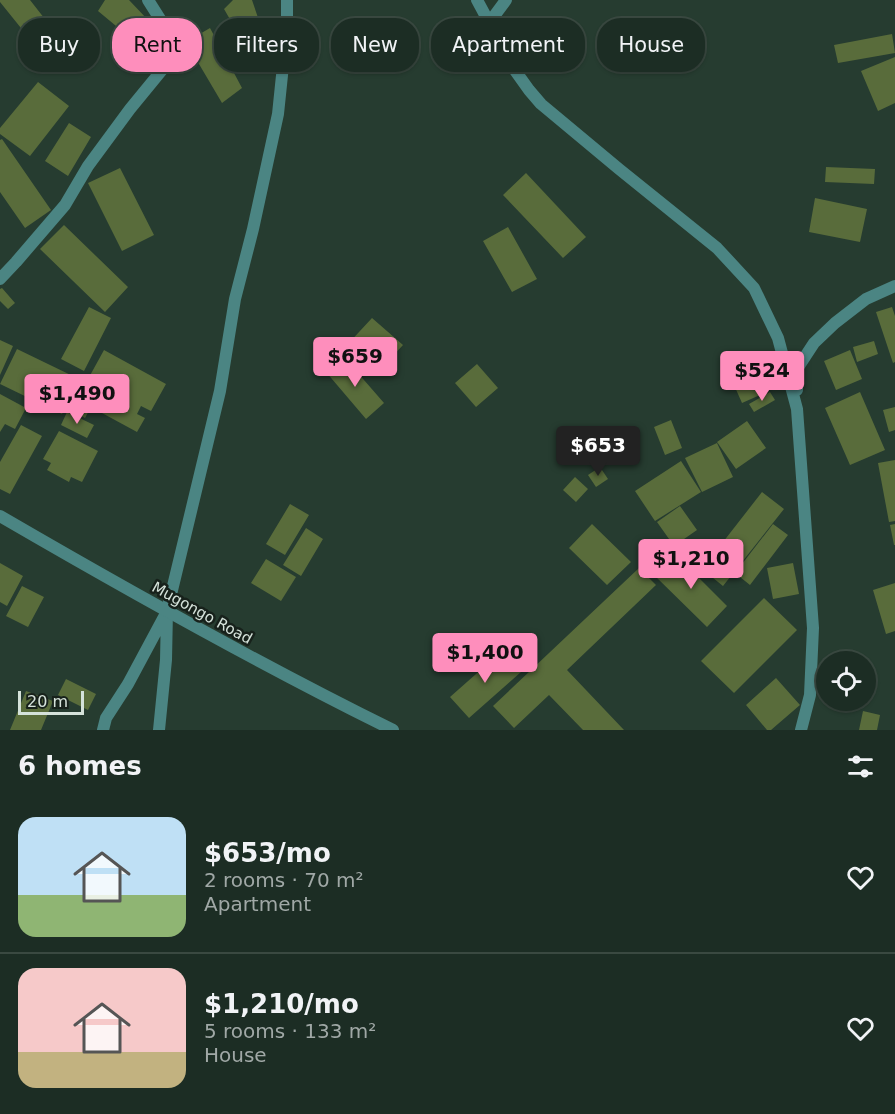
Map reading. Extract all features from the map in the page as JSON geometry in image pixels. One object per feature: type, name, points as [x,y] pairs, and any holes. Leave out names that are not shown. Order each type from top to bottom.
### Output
[{"type":"street","points":[[0,279],[65,205],[88,166],[171,59],[174,52],[172,38],[148,0]]},
{"type":"street","points":[[159,730],[166,660],[167,612],[220,391],[235,299],[278,114],[287,27],[287,0]]},
{"type":"street","points":[[477,0],[486,18]]},
{"type":"street","points":[[493,18],[506,0]]},
{"type":"street","points":[[516,72],[541,104],[717,248],[754,288],[778,338],[797,409]]},
{"type":"street","points":[[801,730],[810,695],[813,628],[797,409],[797,369],[814,343],[835,323],[866,300],[895,286]]},
{"type":"street","name":"Mugongo Road","points":[[0,516],[245,655],[393,730]]},
{"type":"street","points":[[103,730],[106,718],[128,684],[167,612]]},
{"type":"building","points":[[0,0],[30,0],[44,18],[18,18],[18,24]]},
{"type":"building","points":[[105,0],[129,0],[146,18],[112,18],[112,23],[98,11]]},
{"type":"building","points":[[233,0],[252,0],[258,18],[229,18],[224,9]]},
{"type":"building","points":[[210,28],[214,36],[214,72],[233,72],[242,88],[222,103],[202,69],[202,33]]},
{"type":"building","points":[[892,34],[895,53],[838,63],[834,45]]},
{"type":"building","points":[[895,57],[895,103],[878,111],[861,71]]},
{"type":"building","points":[[38,82],[69,106],[30,156],[0,134],[0,128]]},
{"type":"building","points":[[69,123],[91,137],[68,176],[45,161]]},
{"type":"building","points":[[2,139],[51,210],[25,228],[0,192],[0,140]]},
{"type":"building","points":[[826,167],[875,169],[874,184],[825,182]]},
{"type":"building","points":[[120,168],[154,235],[122,251],[88,183]]},
{"type":"building","points":[[526,173],[586,237],[563,258],[503,195]]},
{"type":"building","points":[[815,198],[867,209],[860,242],[809,232]]},
{"type":"building","points":[[64,225],[128,287],[105,312],[40,249]]},
{"type":"building","points":[[508,227],[537,279],[512,292],[483,241]]},
{"type":"building","points":[[2,288],[15,303],[8,309],[0,301],[0,289]]},
{"type":"building","points":[[89,307],[111,318],[84,371],[61,359]]},
{"type":"building","points":[[892,307],[895,316],[895,362],[893,363],[876,312]]},
{"type":"building","points":[[372,318],[403,345],[378,372],[347,345]]},
{"type":"building","points":[[0,340],[13,346],[0,375]]},
{"type":"building","points":[[874,341],[878,354],[857,362],[853,347]]},
{"type":"building","points":[[17,349],[79,379],[62,414],[0,384]]},
{"type":"building","points":[[104,350],[166,384],[151,411],[141,406],[137,414],[145,418],[137,432],[102,413],[115,389],[104,383],[85,418],[71,410]]},
{"type":"building","points":[[850,350],[862,379],[836,390],[824,361]]},
{"type":"building","points":[[344,357],[384,403],[366,419],[326,372]]},
{"type":"building","points":[[477,364],[498,388],[476,407],[455,383]]},
{"type":"building","points":[[758,364],[769,391],[742,403],[730,376]]},
{"type":"building","points":[[770,392],[775,400],[754,412],[749,404]]},
{"type":"building","points":[[860,392],[885,450],[850,465],[825,408]]},
{"type":"building","points":[[0,394],[26,408],[15,429],[5,424],[0,432]]},
{"type":"building","points":[[895,407],[895,430],[889,432],[883,410]]},
{"type":"building","points":[[67,412],[94,425],[87,438],[61,425]]},
{"type":"building","points":[[671,420],[682,448],[665,455],[654,427]]},
{"type":"building","points":[[747,421],[766,448],[736,469],[717,442]]},
{"type":"building","points":[[21,425],[42,436],[10,494],[0,489],[0,462]]},
{"type":"building","points":[[59,431],[98,451],[82,482],[71,477],[69,482],[47,470],[51,463],[43,459]]},
{"type":"building","points":[[717,443],[733,477],[702,492],[685,458]]},
{"type":"building","points":[[895,460],[895,521],[889,522],[878,463]]},
{"type":"building","points":[[681,461],[701,492],[655,521],[635,491]]},
{"type":"building","points":[[600,467],[608,479],[596,487],[588,475]]},
{"type":"building","points":[[575,477],[588,489],[576,502],[563,490]]},
{"type":"building","points":[[762,492],[784,509],[723,586],[702,569]]},
{"type":"building","points":[[290,504],[309,515],[285,555],[266,544]]},
{"type":"building","points":[[680,506],[697,530],[674,546],[657,522]]},
{"type":"building","points":[[592,524],[631,562],[607,585],[569,548]]},
{"type":"building","points":[[773,524],[788,535],[750,585],[735,573]]},
{"type":"building","points":[[895,524],[895,545],[894,545],[890,525]]},
{"type":"building","points":[[306,528],[323,539],[301,576],[283,565]]},
{"type":"building","points":[[675,554],[727,606],[707,627],[654,575]]},
{"type":"building","points":[[266,559],[296,577],[281,601],[251,583]]},
{"type":"building","points":[[0,563],[23,576],[7,606],[0,602]]},
{"type":"building","points":[[793,563],[799,594],[773,599],[767,568]]},
{"type":"building","points":[[639,568],[656,585],[567,670],[624,730],[583,730],[549,695],[514,728],[493,706]]},
{"type":"building","points":[[895,583],[895,631],[886,634],[873,590]]},
{"type":"building","points":[[22,586],[44,597],[28,627],[6,616]]},
{"type":"building","points":[[764,598],[797,630],[734,693],[701,661]]},
{"type":"building","points":[[502,651],[521,672],[469,718],[450,697]]},
{"type":"building","points":[[776,678],[800,705],[771,730],[767,730],[746,705]]},
{"type":"building","points":[[66,679],[96,694],[88,710],[58,695]]},
{"type":"building","points":[[26,691],[53,701],[41,730],[10,730]]},
{"type":"building","points":[[863,711],[880,715],[877,730],[859,730]]}]
